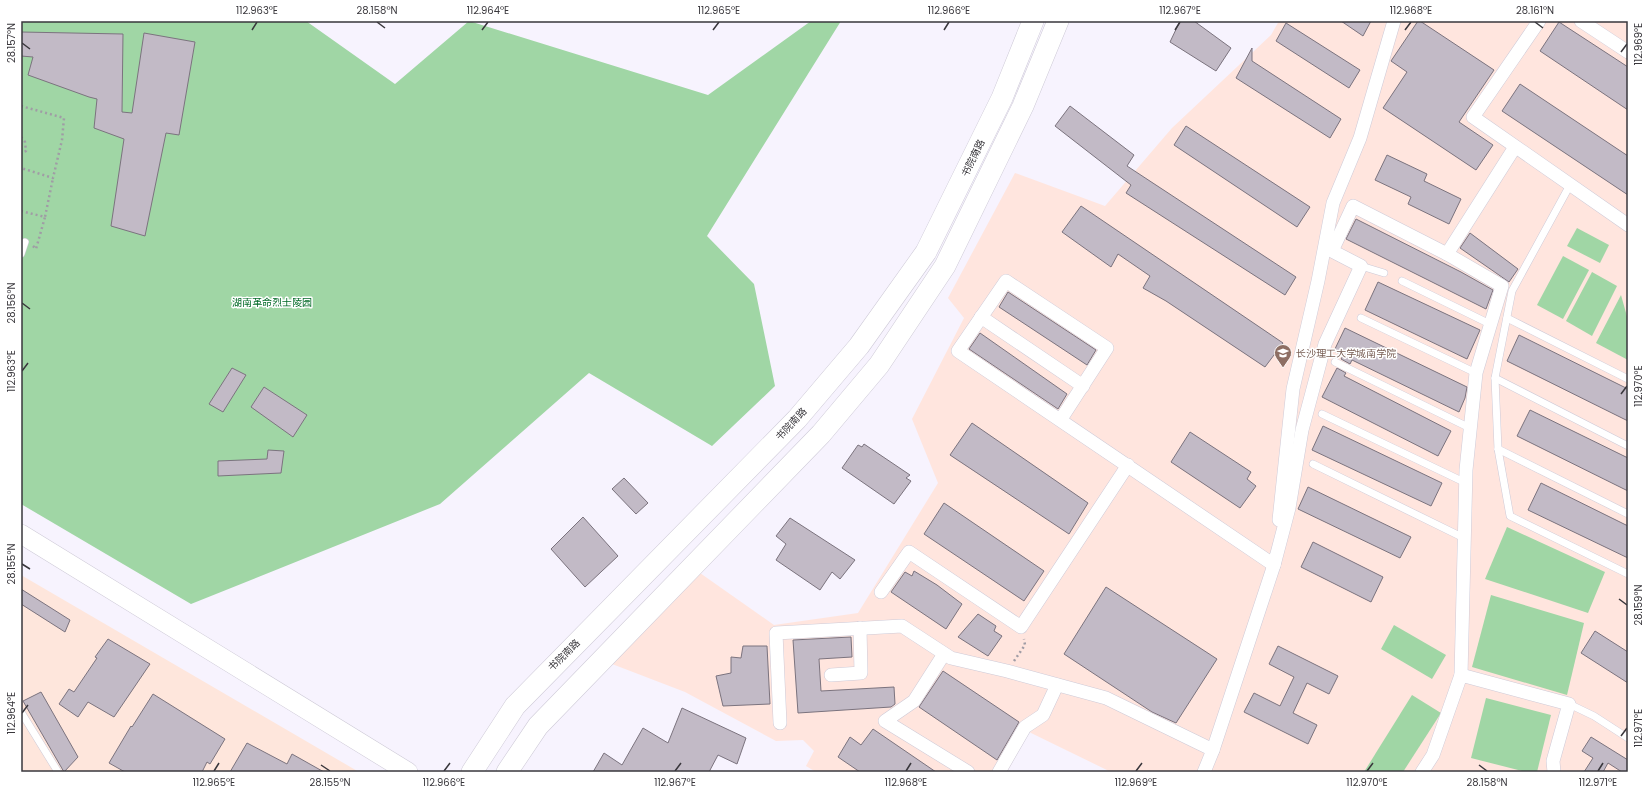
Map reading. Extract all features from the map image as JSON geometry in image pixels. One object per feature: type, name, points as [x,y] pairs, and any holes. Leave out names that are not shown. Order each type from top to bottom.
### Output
[{"type":"main road","name":"书院南路","points":[[472,772],[515,706],[797,419],[859,346],[926,252],[1002,98],[1033,21]]},
{"type":"main road","points":[[507,772],[538,726],[821,434],[879,365],[945,266],[1023,106],[1058,21]]},
{"type":"street","points":[[1274,565],[1293,389],[1318,281],[1333,203],[1360,138],[1394,21]]},
{"type":"street","points":[[1539,21],[1473,117],[1628,225]]},
{"type":"street","points":[[1581,21],[1628,52]]},
{"type":"street","points":[[1447,254],[1515,147]]},
{"type":"street","points":[[1204,772],[1213,750],[1274,565],[1289,508],[1302,430],[1325,344],[1361,266],[1332,251],[1353,206],[1447,254],[1502,286],[1476,373],[1470,428],[1466,483],[1461,675],[1433,755],[1422,772]]},
{"type":"street","points":[[1061,419],[1107,348],[1006,281],[958,351],[1061,419],[1274,565]]},
{"type":"street","points":[[981,317],[1082,386]]},
{"type":"street","points":[[881,592],[909,552],[1021,627],[1128,465]]},
{"type":"street","points":[[21,534],[408,772]]},
{"type":"street","points":[[780,724],[776,634],[902,626],[951,658],[1007,671],[1106,698],[1213,750]]},
{"type":"street","points":[[831,675],[861,673],[860,628]]},
{"type":"street","points":[[944,654],[914,700],[885,721],[968,772]]},
{"type":"street","points":[[1461,675],[1569,704],[1553,761],[1554,772]]},
{"type":"street","points":[[999,772],[1025,727],[1043,715],[1057,685]]},
{"type":"lane","points":[[1570,185],[1512,291],[1495,378],[1498,449],[1510,516],[1628,574]]},
{"type":"lane","points":[[21,254],[25,242]]},
{"type":"lane","points":[[1361,266],[1384,273]]},
{"type":"lane","points":[[1402,281],[1490,324]]},
{"type":"lane","points":[[1361,318],[1476,373]]},
{"type":"lane","points":[[1507,318],[1628,379]]},
{"type":"lane","points":[[1335,362],[1470,428]]},
{"type":"lane","points":[[1495,378],[1628,446]]},
{"type":"lane","points":[[1322,414],[1466,483]]},
{"type":"lane","points":[[1498,449],[1628,514]]},
{"type":"lane","points":[[1313,464],[1464,538]]},
{"type":"lane","points":[[1569,704],[1594,716],[1628,738]]},
{"type":"lane","points":[[21,712],[58,772]]},
{"type":"path","points":[[21,106],[64,118],[62,140],[45,217],[36,249],[25,242]]},
{"type":"path","points":[[21,138],[25,142],[26,151],[21,154]]},
{"type":"path","points":[[21,168],[53,178]]},
{"type":"path","points":[[21,211],[45,217]]},
{"type":"path","points":[[1007,671],[1025,645],[1021,627]]},
{"type":"shaded area","name":"长沙理工大学城南学院","points":[[1279,21],[1628,21],[1628,772],[1111,772],[1029,732],[1007,772],[816,772],[806,766],[814,751],[803,740],[776,741],[685,692],[612,664],[700,573],[774,625],[858,613],[938,483],[912,419],[964,318],[948,298],[1015,173],[1105,206],[1172,128],[1271,35]]},
{"type":"shaded area","points":[[21,575],[359,772],[21,772]]},
{"type":"green space","name":"湖南革命烈士陵园","points":[[21,21],[306,21],[395,84],[469,21],[708,95],[811,21],[841,21],[707,236],[754,284],[775,386],[712,446],[589,373],[440,504],[191,604],[21,504]]},
{"type":"green space","points":[[1577,228],[1609,245],[1600,263],[1567,246]]},
{"type":"green space","points":[[1563,256],[1589,270],[1563,319],[1537,305]]},
{"type":"green space","points":[[1592,272],[1617,286],[1592,336],[1566,321]]},
{"type":"green space","points":[[1621,295],[1628,320],[1628,360],[1596,343]]},
{"type":"green space","points":[[1507,527],[1605,572],[1588,613],[1485,579]]},
{"type":"green space","points":[[1491,595],[1584,623],[1567,695],[1472,667]]},
{"type":"green space","points":[[1394,625],[1446,655],[1432,679],[1381,649]]},
{"type":"green space","points":[[1412,695],[1441,713],[1403,772],[1364,772]]},
{"type":"green space","points":[[1486,698],[1551,715],[1537,772],[1526,772],[1471,758]]},
{"type":"building","points":[[1180,21],[1194,21],[1231,48],[1216,71],[1170,42]]},
{"type":"building","points":[[1341,21],[1371,21],[1363,36]]},
{"type":"building","points":[[1418,21],[1494,70],[1459,122],[1493,145],[1476,170],[1383,108],[1407,72],[1391,61]]},
{"type":"building","points":[[1559,22],[1628,67],[1628,110],[1540,51]]},
{"type":"building","points":[[1286,23],[1360,70],[1349,88],[1276,41]]},
{"type":"building","points":[[21,32],[123,34],[122,112],[132,113],[144,33],[195,42],[179,135],[166,133],[145,236],[111,226],[124,139],[94,128],[97,99],[28,75],[33,57],[21,56]]},
{"type":"building","points":[[1252,48],[1252,61],[1341,119],[1330,138],[1236,78]]},
{"type":"building","points":[[1520,84],[1628,156],[1628,195],[1502,111]]},
{"type":"building","points":[[1070,106],[1134,155],[1127,166],[1296,277],[1285,295],[1126,193],[1131,185],[1055,126]]},
{"type":"building","points":[[1186,126],[1310,207],[1297,227],[1174,145]]},
{"type":"building","points":[[1387,155],[1427,174],[1424,181],[1461,199],[1449,224],[1408,204],[1411,197],[1375,180]]},
{"type":"building","points":[[1081,206],[1283,343],[1265,367],[1166,301],[1143,288],[1150,276],[1118,254],[1111,267],[1062,232]]},
{"type":"building","points":[[1356,219],[1461,272],[1493,290],[1486,309],[1346,239]]},
{"type":"building","points":[[1470,233],[1518,269],[1509,282],[1460,248]]},
{"type":"building","points":[[1378,282],[1480,330],[1467,359],[1365,310]]},
{"type":"building","points":[[1008,292],[1096,350],[1087,365],[999,307]]},
{"type":"building","points":[[1345,328],[1467,387],[1465,398],[1459,412],[1352,360],[1350,364],[1341,359],[1343,356],[1334,351]]},
{"type":"building","points":[[980,333],[1067,394],[1058,409],[969,349]]},
{"type":"building","points":[[1519,335],[1628,389],[1628,421],[1507,361]]},
{"type":"building","points":[[232,368],[246,375],[223,412],[209,404]]},
{"type":"building","points":[[1337,368],[1346,373],[1344,376],[1451,431],[1438,456],[1322,397]]},
{"type":"building","points":[[264,387],[307,415],[293,437],[251,407]]},
{"type":"building","points":[[1530,410],[1628,458],[1628,491],[1517,436]]},
{"type":"building","points":[[972,423],[1088,503],[1069,534],[950,455]]},
{"type":"building","points":[[1323,426],[1442,483],[1431,506],[1312,450]]},
{"type":"building","points":[[1190,432],[1251,472],[1247,479],[1256,486],[1240,508],[1171,462]]},
{"type":"building","points":[[864,444],[910,475],[906,478],[911,481],[894,504],[842,468],[858,445],[862,447]]},
{"type":"building","points":[[268,450],[284,451],[281,473],[218,476],[218,461],[267,459]]},
{"type":"building","points":[[624,478],[648,503],[636,514],[612,489]]},
{"type":"building","points":[[1541,483],[1628,526],[1628,558],[1528,510]]},
{"type":"building","points":[[1308,487],[1411,537],[1400,558],[1298,509]]},
{"type":"building","points":[[944,503],[1044,571],[1024,601],[924,534]]},
{"type":"building","points":[[583,517],[618,556],[585,587],[551,549]]},
{"type":"building","points":[[790,518],[855,560],[840,579],[832,572],[820,590],[776,560],[786,544],[776,536]]},
{"type":"building","points":[[1313,542],[1383,577],[1371,602],[1301,567]]},
{"type":"building","points":[[914,571],[937,585],[962,604],[946,629],[891,592],[905,572],[912,576]]},
{"type":"building","points":[[1106,587],[1217,659],[1176,723],[1152,712],[1064,654]]},
{"type":"building","points":[[21,589],[70,620],[65,632],[21,604]]},
{"type":"building","points":[[978,614],[996,626],[994,631],[1002,636],[988,656],[958,637]]},
{"type":"building","points":[[1595,631],[1628,652],[1628,683],[1581,653]]},
{"type":"building","points":[[851,637],[852,657],[819,659],[821,691],[894,687],[895,704],[891,707],[798,713],[793,640]]},
{"type":"building","points":[[108,639],[150,664],[114,717],[88,702],[78,717],[59,704],[69,689],[74,692],[97,658],[95,657]]},
{"type":"building","points":[[743,646],[767,646],[770,704],[723,706],[716,676],[731,673],[731,657],[741,658]]},
{"type":"building","points":[[1278,646],[1338,676],[1329,694],[1307,683],[1293,713],[1317,725],[1308,744],[1244,712],[1254,693],[1280,706],[1294,677],[1269,664]]},
{"type":"building","points":[[943,671],[1019,722],[997,760],[919,707]]},
{"type":"building","points":[[41,692],[78,757],[64,772],[23,701]]},
{"type":"building","points":[[153,694],[225,739],[210,764],[207,762],[202,772],[125,772],[109,763],[131,726],[132,727]]},
{"type":"building","points":[[682,708],[746,738],[737,764],[718,755],[709,772],[593,772],[604,753],[622,765],[643,728],[668,743]]},
{"type":"building","points":[[873,729],[936,772],[860,772],[838,757],[850,737],[861,745]]},
{"type":"building","points":[[1591,737],[1628,760],[1628,772],[1622,772],[1608,763],[1603,772],[1584,772],[1593,758],[1582,751]]},
{"type":"building","points":[[247,743],[287,764],[292,754],[324,772],[230,772]]},
{"type":"place","name":"长沙理工大学城南学院","points":[[1283,368]]}]
